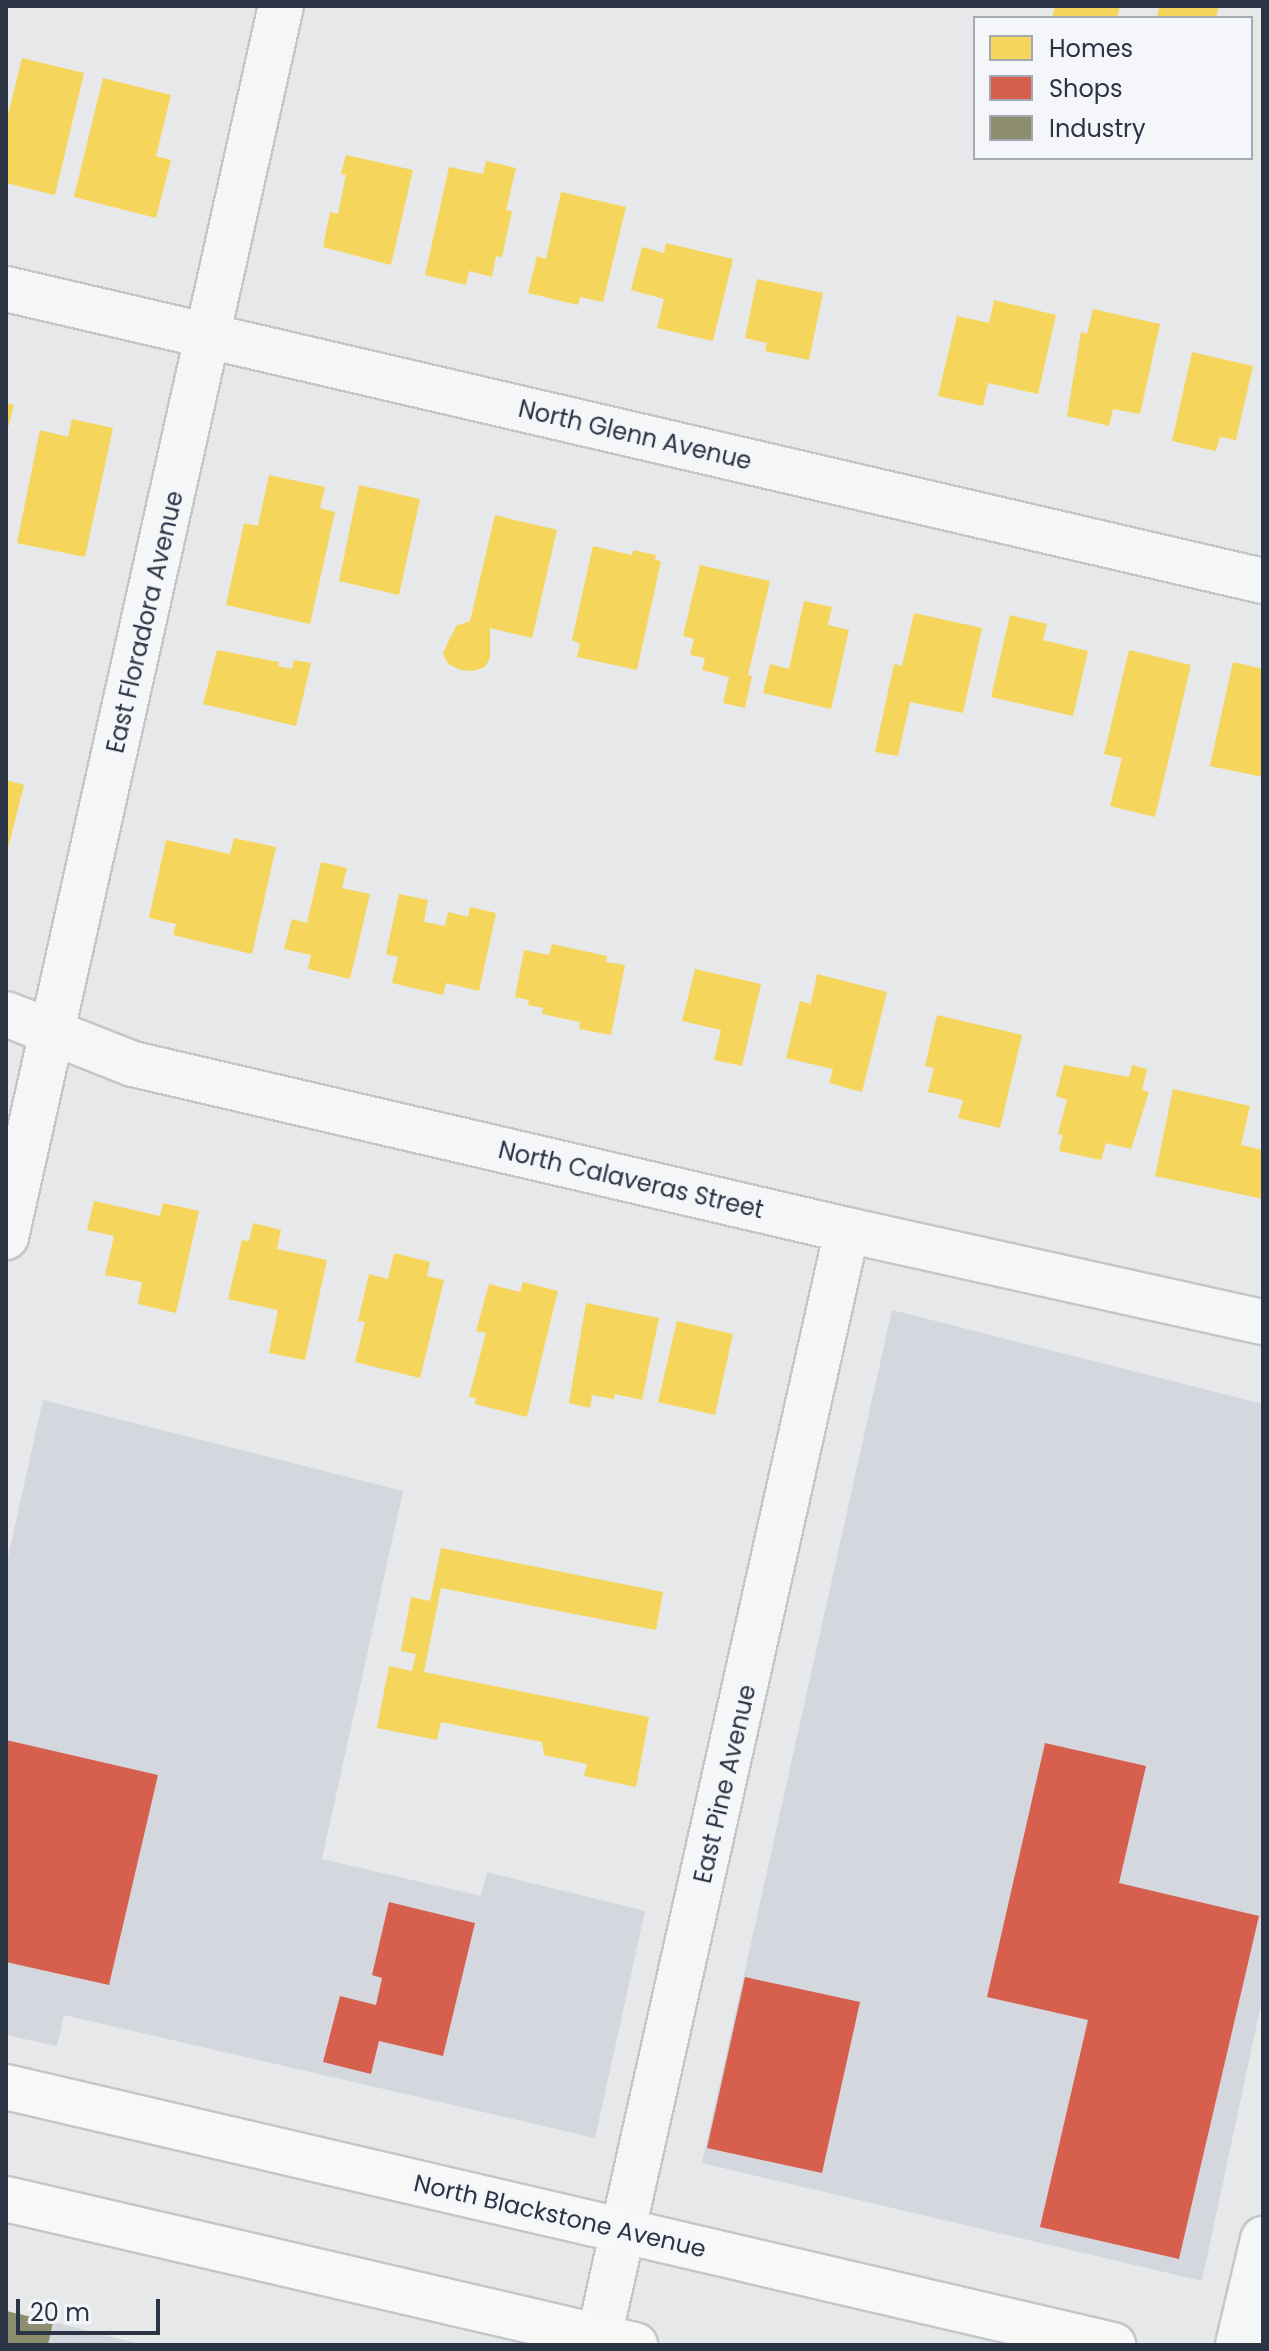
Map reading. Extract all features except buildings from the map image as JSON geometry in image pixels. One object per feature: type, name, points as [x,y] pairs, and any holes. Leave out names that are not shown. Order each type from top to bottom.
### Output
[{"type":"main road","name":"North Blackstone Avenue","points":[[6,2087],[1113,2345]]},
{"type":"main road","points":[[6,2199],[617,2341]]},
{"type":"street","name":"East Floradora Avenue","points":[[6,1237],[281,6]]},
{"type":"street","name":"North Glenn Avenue","points":[[6,289],[1263,581]]},
{"type":"street","name":"North Calaveras Street","points":[[6,1014],[133,1064],[847,1230],[1263,1322]]},
{"type":"street","name":"East Pine Avenue","points":[[617,2341],[625,2231],[847,1230]]},
{"type":"street","points":[[1238,2345],[1263,2239]]},
{"type":"shaded area","points":[[892,1310],[1263,1404],[1263,1995],[1202,2281],[702,2163]]},
{"type":"shaded area","points":[[43,1400],[403,1491],[322,1859],[481,1896],[487,1872],[645,1911],[595,2138],[64,2015],[57,2046],[6,2035],[6,1566]]},
{"type":"shaded area","points":[[6,2311],[53,2322],[144,2345],[6,2345]]}]
